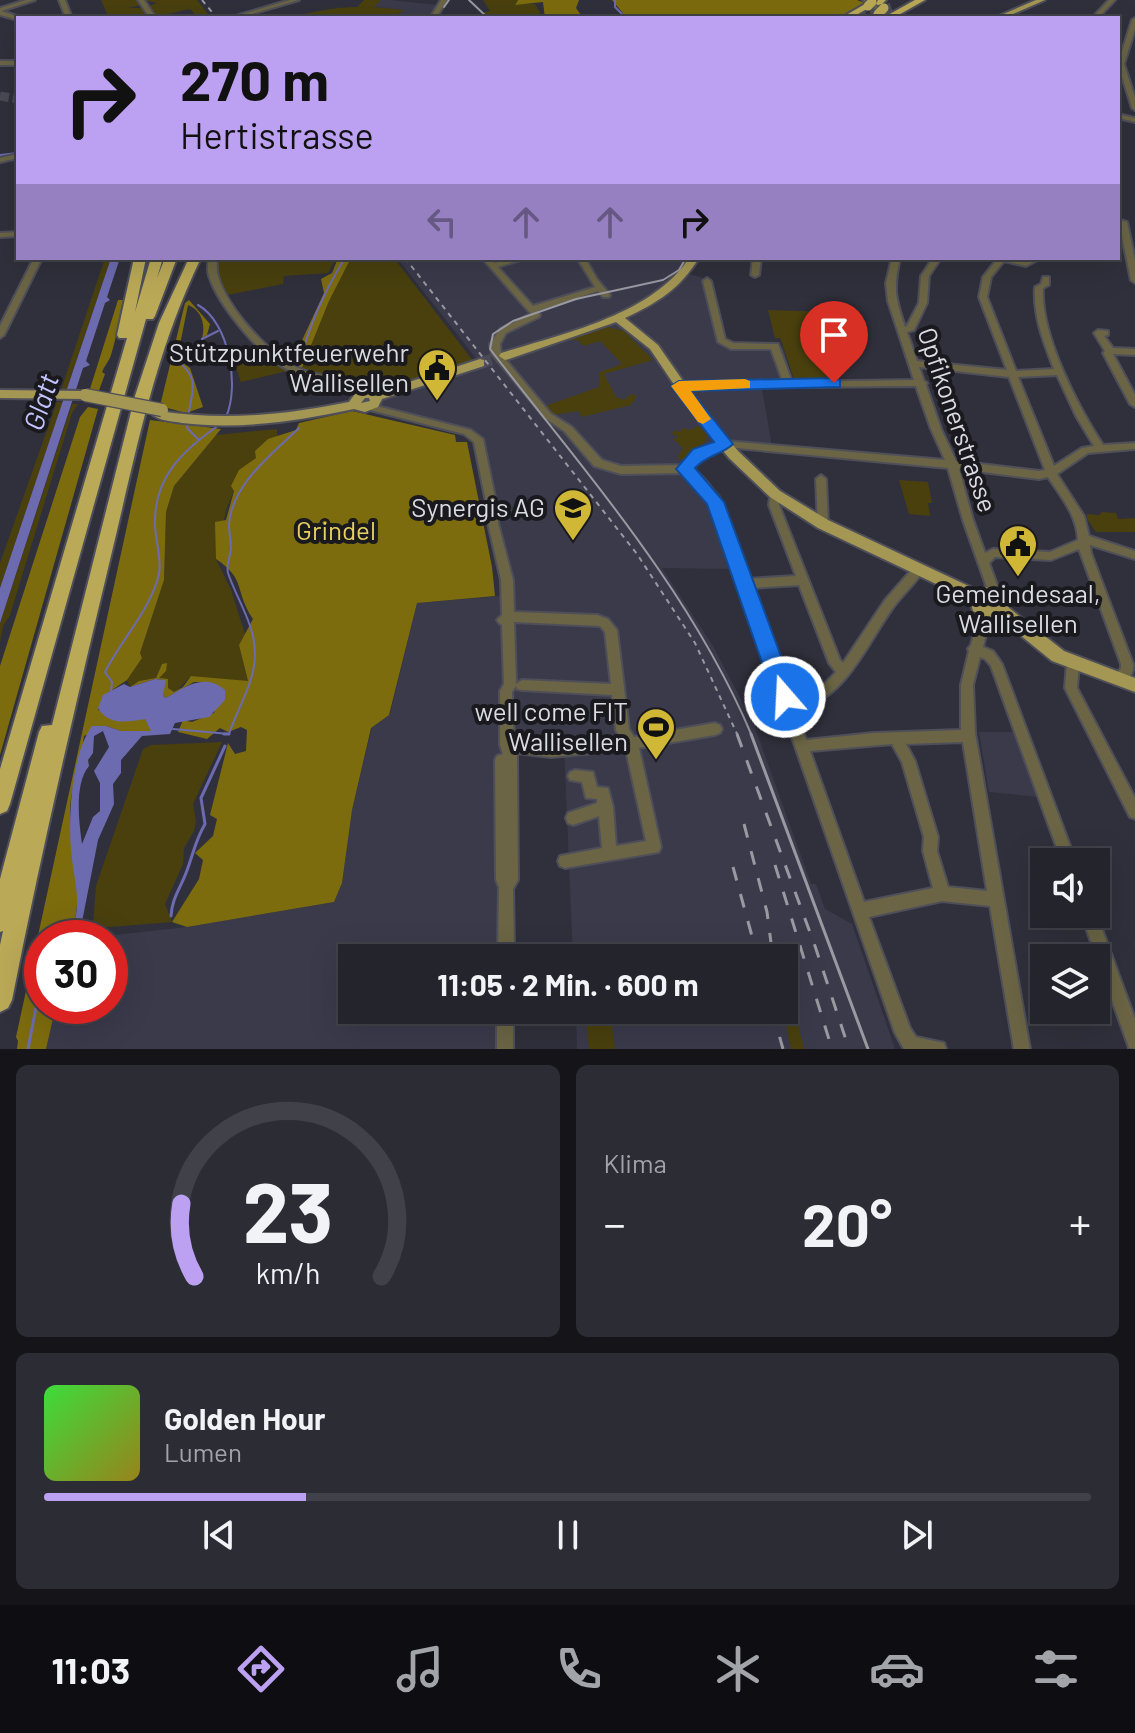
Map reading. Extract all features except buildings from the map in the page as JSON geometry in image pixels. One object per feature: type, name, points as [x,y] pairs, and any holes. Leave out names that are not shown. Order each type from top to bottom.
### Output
[{"type":"highway","points":[[852,16],[912,0]]},
{"type":"highway","points":[[880,8],[921,0]]},
{"type":"highway","points":[[110,416],[140,260]]},
{"type":"highway","points":[[0,804],[156,260]]},
{"type":"highway","points":[[110,416],[122,393],[170,260]]},
{"type":"highway","points":[[0,921],[121,452],[150,354],[184,260]]},
{"type":"highway","points":[[0,1000],[55,754],[132,439],[170,315],[194,260]]},
{"type":"main road","points":[[1003,16],[1042,0]]},
{"type":"main road","points":[[505,356],[615,319],[681,277],[693,260]]},
{"type":"main road","points":[[615,319],[664,364],[725,444],[775,494],[823,524],[989,604],[1048,649],[1073,663],[1127,682]]},
{"type":"main road","points":[[6,396],[84,397],[192,421],[298,418],[363,401],[480,363]]},
{"type":"street","points":[[0,11],[32,0]]},
{"type":"street","points":[[238,16],[296,0]]},
{"type":"street","points":[[1097,16],[1112,0]]},
{"type":"street","points":[[1134,115],[1121,64],[1132,38],[1135,20]]},
{"type":"street","points":[[1123,222],[1135,280]]},
{"type":"street","points":[[0,335],[37,260]]},
{"type":"street","points":[[213,260],[212,273],[217,285],[268,353],[298,372],[350,385],[363,401],[460,432],[471,442],[503,573],[500,581],[506,618],[510,685],[506,691],[507,745],[502,750],[506,944]]},
{"type":"street","points":[[531,310],[603,292],[582,260]]},
{"type":"street","points":[[755,275],[757,260]]},
{"type":"street","name":"Opfikonerstrasse","points":[[896,260],[890,291],[936,429],[953,464],[983,562],[989,604]]},
{"type":"street","points":[[902,330],[911,328],[920,311],[925,276],[936,260]]},
{"type":"street","points":[[1001,260],[987,277],[983,297],[1051,473],[1079,516],[1083,542],[1127,664],[1127,682]]},
{"type":"street","points":[[1011,260],[1026,264],[1033,260]]},
{"type":"street","points":[[489,262],[535,318],[503,331],[495,344],[497,354],[548,416],[568,429],[598,463],[621,470],[684,469],[695,476],[713,497],[903,1033],[910,1047],[938,1049]]},
{"type":"street","points":[[1046,279],[1045,285],[1039,287],[1035,302],[1060,372],[1100,448]]},
{"type":"street","points":[[707,281],[721,340],[731,346],[775,346],[788,383]]},
{"type":"street","points":[[1105,333],[1098,333],[1135,404]]},
{"type":"street","points":[[1110,351],[1135,352]]},
{"type":"street","points":[[915,364],[1013,374],[1060,372]]},
{"type":"street","points":[[679,386],[922,383]]},
{"type":"street","points":[[684,469],[699,453],[725,444],[953,464],[1024,475],[1051,473],[1079,454],[1100,448],[1135,446]]},
{"type":"street","points":[[821,479],[823,524]]},
{"type":"street","points":[[775,494],[774,505],[835,663],[844,672]]},
{"type":"street","points":[[983,562],[993,553],[1051,556],[1095,540],[1135,555]]},
{"type":"street","points":[[789,707],[805,702],[844,672],[866,644],[886,608],[918,570]]},
{"type":"street","points":[[746,584],[804,580]]},
{"type":"street","points":[[989,604],[974,649],[967,685],[968,736],[1022,1049]]},
{"type":"street","points":[[506,618],[604,622],[611,630],[623,730],[631,744],[654,847],[565,861]]},
{"type":"street","points":[[974,649],[994,659],[1064,848]]},
{"type":"street","points":[[1073,663],[1071,688],[1135,812]]},
{"type":"street","points":[[522,685],[619,690]]},
{"type":"street","points":[[507,745],[521,750],[631,744],[715,729]]},
{"type":"street","points":[[802,746],[968,736]]},
{"type":"street","points":[[896,738],[908,761],[931,837],[930,851],[942,894]]},
{"type":"street","points":[[575,776],[588,776],[591,793],[603,793],[610,854]]},
{"type":"street","points":[[573,818],[606,807]]},
{"type":"street","points":[[860,911],[942,894],[996,899]]},
{"type":"street","points":[[1094,928],[1135,1042]]},
{"type":"street","points":[[505,1024],[505,1049]]},
{"type":"shaded area","points":[[101,0],[138,0],[141,5],[128,8],[142,8],[148,16],[142,14],[108,16]]},
{"type":"shaded area","points":[[143,0],[197,0],[209,16],[196,16],[190,9],[153,16],[147,7],[157,3]]},
{"type":"shaded area","points":[[364,0],[381,0],[374,7],[404,10],[396,16],[295,16],[329,9],[357,7]]},
{"type":"shaded area","points":[[380,0],[438,5],[430,16],[397,16],[403,10],[372,7]]},
{"type":"shaded area","points":[[483,0],[518,0],[515,4],[535,4],[542,16],[485,16],[482,13],[490,11]]},
{"type":"shaded area","points":[[104,260],[110,260],[66,391],[61,390]]},
{"type":"shaded area","points":[[110,260],[119,260],[107,297],[110,300],[105,303],[86,361],[90,365],[83,368],[0,623],[0,588]]},
{"type":"shaded area","points":[[216,260],[335,260],[328,273],[284,276],[283,284],[227,295],[219,282]]},
{"type":"shaded area","points":[[350,260],[396,260],[473,361],[371,391],[301,370],[329,301]]},
{"type":"shaded area","points":[[399,260],[687,260],[680,272],[708,279],[727,348],[783,347],[794,388],[762,389],[773,452],[719,449],[695,469],[721,495],[745,569],[662,568],[713,646],[753,722],[811,884],[816,884],[825,909],[852,924],[895,1049],[577,1049],[576,1024],[798,1024],[798,944],[572,944],[564,745],[500,744],[497,944],[338,944],[338,1024],[496,1024],[496,1049],[46,1049],[52,1024],[128,1024],[128,934],[187,927],[334,902],[342,883],[352,810],[372,727],[390,714],[417,603],[512,595],[484,441],[470,431],[378,406],[386,398],[483,367]]},
{"type":"shaded area","points":[[768,310],[860,313],[863,323],[825,323],[822,343],[835,380],[794,379],[780,338],[775,338]]},
{"type":"shaded area","points":[[608,327],[624,331],[653,360],[604,374],[616,397],[624,400],[631,394],[637,396],[631,405],[582,417],[578,411],[553,415],[545,406],[599,387],[600,372],[622,364],[600,341],[584,346],[577,340],[567,340]]},
{"type":"shaded area","points":[[262,353],[287,371],[241,382],[233,358],[241,358],[245,366],[256,363],[253,355]]},
{"type":"shaded area","points":[[57,402],[63,402],[0,588],[0,563]]},
{"type":"shaded area","points":[[72,404],[78,404],[72,413],[0,643],[0,623]]},
{"type":"shaded area","points":[[699,426],[707,435],[706,441],[683,460],[677,458],[683,448],[672,438],[678,436],[672,434],[674,430],[680,432],[683,428],[689,430]]},
{"type":"shaded area","points":[[277,429],[277,438],[256,458],[234,490],[226,510],[216,559],[231,590],[245,634],[239,645],[248,682],[191,676],[174,693],[158,678],[162,664],[156,678],[139,681],[130,687],[127,680],[142,658],[140,653],[164,580],[166,512],[174,486],[216,435]]},
{"type":"shaded area","points":[[899,480],[928,482],[932,503],[928,503],[930,516],[909,514]]},
{"type":"shaded area","points":[[1102,512],[1116,513],[1118,519],[1135,518],[1135,532],[1096,532],[1087,514],[1099,515]]},
{"type":"shaded area","points":[[155,679],[166,680],[163,696],[166,698],[195,683],[210,682],[225,690],[225,700],[209,717],[175,723],[170,734],[142,736],[121,760],[121,773],[113,784],[114,804],[98,840],[82,920],[74,920],[77,895],[70,834],[71,802],[85,738],[92,726],[121,731],[151,731],[145,719],[113,720],[98,708],[103,695],[124,684],[130,687]],"holes":[[[103,731],[109,747],[94,771],[100,783],[100,811],[93,817],[82,844],[79,793],[89,766],[88,760],[93,753],[94,736]]]},
{"type":"shaded area","points":[[979,732],[1017,732],[1040,797],[989,792]]},
{"type":"shaded area","points":[[222,742],[193,804],[194,831],[184,848],[183,864],[165,904],[172,922],[128,926],[128,920],[93,920],[96,886],[143,749],[151,745]]},
{"type":"shaded area","points":[[586,1024],[612,1024],[615,1049],[589,1049]]},
{"type":"shaded area","points":[[786,1024],[798,1024],[804,1049],[791,1049]]},
{"type":"green space","points":[[518,0],[579,0],[576,8],[582,16],[545,16],[543,2],[515,5]]},
{"type":"green space","points":[[612,0],[857,0],[867,4],[841,16],[625,16]]},
{"type":"green space","points":[[337,260],[350,260],[329,301],[301,370],[291,364],[324,293],[321,279],[332,273]]},
{"type":"green space","points":[[118,300],[123,300],[111,355],[102,372],[105,374],[98,393],[89,392]]},
{"type":"green space","points":[[189,300],[210,324],[207,335],[202,338],[201,318],[188,305],[177,359],[190,368],[203,407],[186,413],[160,406],[185,303]]},
{"type":"green space","points":[[88,407],[98,409],[0,755],[0,666],[80,417]]},
{"type":"green space","name":"Grindel","points":[[352,411],[455,435],[456,442],[467,442],[495,596],[417,603],[389,715],[371,728],[352,810],[342,883],[334,902],[187,927],[172,922],[199,879],[203,860],[195,853],[213,836],[217,819],[210,815],[228,743],[235,754],[246,751],[247,730],[241,727],[228,732],[220,728],[207,739],[178,732],[183,720],[192,722],[214,713],[216,706],[224,700],[203,682],[194,682],[166,698],[163,696],[165,680],[155,679],[130,687],[139,681],[156,678],[162,664],[167,663],[166,671],[159,678],[168,679],[168,688],[174,692],[183,687],[191,676],[248,681],[239,645],[253,619],[232,573],[216,559],[215,522],[226,520],[234,491],[231,486],[239,470],[256,458],[255,451],[268,439],[296,430],[299,423]]},
{"type":"green space","points":[[150,420],[221,429],[174,486],[166,512],[164,580],[140,653],[142,658],[127,680],[103,696],[98,710],[145,719],[152,731],[121,731],[106,726],[84,736],[70,810],[77,884],[74,920],[41,920]]},
{"type":"green space","points":[[24,1000],[24,1024],[52,1024],[46,1049],[17,1049],[16,1037]]},
{"type":"waterway","points":[[615,0],[615,7],[624,16]]},
{"type":"waterway","points":[[0,155],[16,153]]},
{"type":"waterway","points":[[299,366],[318,310],[344,260]]},
{"type":"waterway","points":[[198,305],[209,313],[217,325],[229,356],[232,389],[226,417]]},
{"type":"waterway","points":[[202,339],[218,331]]},
{"type":"waterway","points":[[175,359],[188,372],[193,384],[188,416]]},
{"type":"waterway","points":[[188,422],[187,428],[198,439]]},
{"type":"waterway","points":[[111,692],[112,682],[105,672],[143,612],[159,574],[155,524],[159,492],[182,455],[219,425]]},
{"type":"waterway","points":[[229,734],[249,684],[255,654],[249,622],[228,573],[232,510],[245,483],[299,428]]},
{"type":"waterway","points":[[173,729],[229,734]]},
{"type":"waterway","points":[[224,734],[229,734]]},
{"type":"waterway","points":[[171,916],[205,824],[201,798],[225,746]]},
{"type":"waterway","points":[[28,1049],[33,1024]]},
{"type":"tunnel","points":[[864,16],[894,6]]},
{"type":"tunnel","points":[[0,96],[16,99]]},
{"type":"tunnel","points":[[480,363],[505,356]]},
{"type":"tram line","points":[[444,7],[449,0]]},
{"type":"tram line","points":[[469,0],[486,16]]},
{"type":"tram line","points":[[685,260],[679,270],[663,280],[576,299],[513,321],[493,334],[490,349],[599,487],[667,582],[699,632],[752,736]]},
{"type":"tram line","points":[[751,734],[868,1049]]},
{"type":"railway","points":[[202,0],[215,16]]},
{"type":"railway","points":[[407,260],[637,554],[695,643],[738,736]]},
{"type":"railway","points":[[737,734],[815,946],[849,1049]]},
{"type":"railway","points":[[744,824],[767,912],[771,944]]},
{"type":"railway","points":[[775,865],[832,1049]]},
{"type":"railway","points":[[733,867],[754,944]]},
{"type":"railway","points":[[776,1024],[783,1049]]},
{"type":"slow traffic","points":[[703,419],[679,386],[745,384]]},
{"type":"place","name":"Stützpunktfeuerwehr Wallisellen","points":[[437,402]]},
{"type":"place","name":"Synergis AG","points":[[573,542]]},
{"type":"place","name":"Gemeindesaal, Wallisellen","points":[[1018,578]]},
{"type":"place","name":"well come FIT Wallisellen","points":[[656,761]]},
{"type":"route","points":[[785,697],[715,502],[695,476],[684,469],[707,448],[725,444],[679,386],[834,383]]},
{"type":"water label","name":"Glatt","points":[[41,402]]}]
